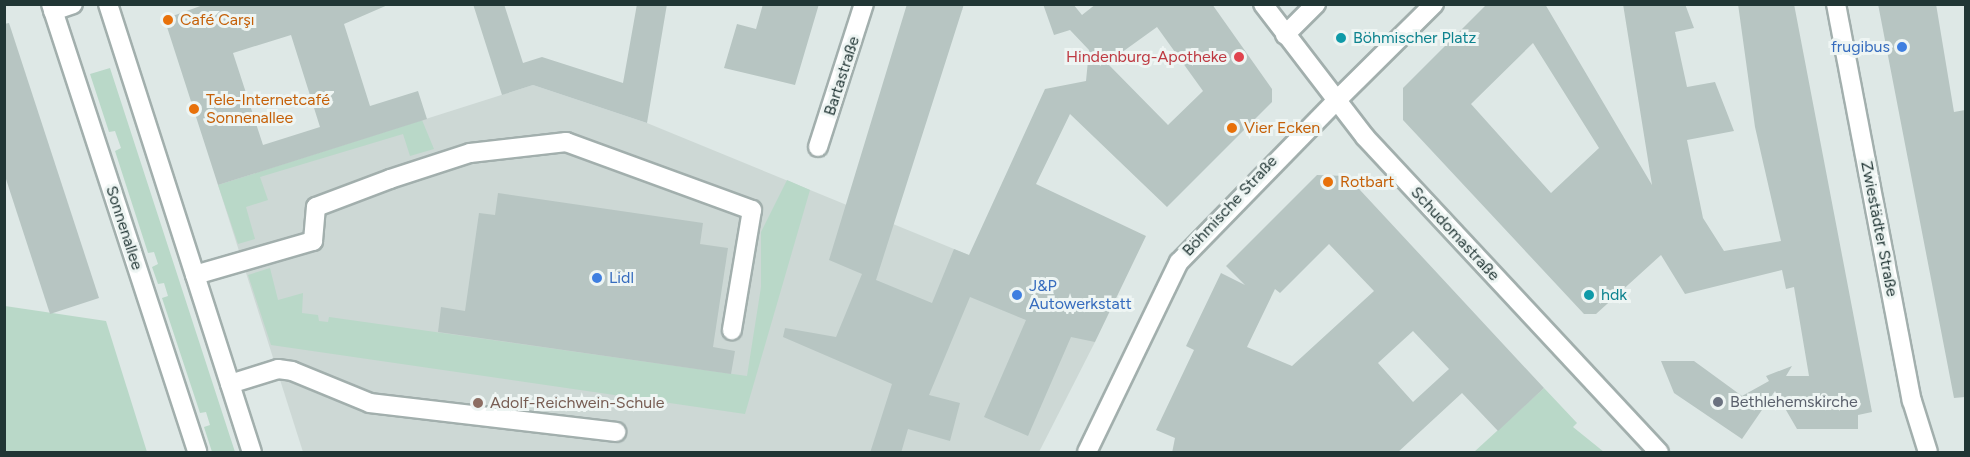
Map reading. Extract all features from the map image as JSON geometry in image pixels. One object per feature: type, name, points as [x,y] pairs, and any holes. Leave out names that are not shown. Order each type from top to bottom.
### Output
[{"type":"street","points":[[52,8],[73,4]]},
{"type":"street","points":[[108,4],[252,453]]},
{"type":"street","name":"Bartastraße","points":[[818,147],[864,4]]},
{"type":"street","name":"Schudomastraße","points":[[1263,4],[1336,101],[1659,453]]},
{"type":"street","points":[[1285,35],[1316,4]]},
{"type":"street","name":"Böhmische Straße","points":[[1087,453],[1179,262],[1434,4]]},
{"type":"street","name":"Zwiestädter Straße","points":[[1836,4],[1911,392],[1928,453]]},
{"type":"street","name":"Sonnenallee","points":[[52,8],[196,453]]},
{"type":"street","points":[[195,275],[313,241],[316,207],[369,187],[470,153],[566,142],[752,210],[732,330]]},
{"type":"street","points":[[230,384],[278,369],[292,370],[370,403],[616,432]]},
{"type":"shaded area","points":[[533,85],[647,123],[1054,290],[1095,342],[1039,452],[303,452],[218,185]]},
{"type":"green space","points":[[110,68],[235,452],[212,452],[204,427],[210,425],[206,412],[200,413],[162,298],[168,296],[164,283],[158,284],[152,267],[158,264],[154,252],[148,253],[115,151],[121,148],[115,131],[109,132],[90,74]]},
{"type":"green space","points":[[422,120],[434,149],[410,156],[403,134],[260,177],[268,200],[246,207],[255,239],[238,244],[218,185]]},
{"type":"green space","points":[[787,180],[810,190],[745,414],[271,345],[248,275],[270,268],[278,300],[303,293],[302,313],[318,315],[319,321],[328,322],[329,317],[747,376],[761,287],[761,232]]},
{"type":"green space","points":[[5,306],[106,321],[147,452],[5,452]]},
{"type":"green space","points":[[1544,388],[1577,423],[1573,427],[1604,452],[1474,452]]},
{"type":"building","points":[[206,4],[390,4],[344,24],[370,106],[418,91],[427,119],[218,185],[167,27],[167,18]],"holes":[[[291,35],[320,127],[263,145],[233,53]]]},
{"type":"building","points":[[473,4],[504,4],[523,63],[542,57],[623,83],[637,4],[667,4],[647,123],[533,85],[502,95]]},
{"type":"building","points":[[763,4],[819,4],[795,85],[724,68],[737,24],[756,29]]},
{"type":"building","points":[[907,4],[964,4],[876,280],[932,303],[954,249],[969,255],[1045,89],[1086,81],[1089,50],[1070,30],[1054,35],[1043,4],[1073,4],[1082,15],[1096,4],[1212,4],[1272,89],[1272,102],[1167,207],[1070,114],[1036,184],[1146,236],[1095,342],[1071,337],[1028,436],[984,417],[1026,320],[970,297],[929,395],[960,403],[950,441],[908,429],[901,453],[870,453],[892,384],[783,337],[785,328],[836,337],[862,274],[829,260]],"holes":[[[1157,27],[1203,91],[1168,125],[1107,63]]]},
{"type":"building","points":[[1487,4],[1545,4],[1652,185],[1623,4],[1685,4],[1694,28],[1675,32],[1687,87],[1715,82],[1734,131],[1687,140],[1703,218],[1724,251],[1781,241],[1755,127],[1738,4],[1794,4],[1872,412],[1858,415],[1858,429],[1797,429],[1775,391],[1742,439],[1674,393],[1661,361],[1694,361],[1742,396],[1769,381],[1766,376],[1792,366],[1786,376],[1809,376],[1794,287],[1786,289],[1782,270],[1685,294],[1661,255],[1596,314],[1584,314],[1403,120],[1403,88]],"holes":[[[1533,43],[1599,148],[1551,193],[1471,104]]]},
{"type":"building","points":[[1878,4],[1936,4],[1954,112],[1965,110],[1965,397],[1954,398]]},
{"type":"building","points":[[9,23],[99,298],[50,314],[4,173],[4,24]]},
{"type":"building","points":[[1317,175],[1347,176],[1544,388],[1498,431],[1462,393],[1397,453],[1172,453],[1175,438],[1156,430],[1194,350],[1186,346],[1221,273],[1245,285],[1226,266]],"holes":[[[1329,244],[1374,291],[1292,366],[1247,347],[1275,289],[1280,293]],[[1413,331],[1449,369],[1413,402],[1378,363]]]},
{"type":"building","name":"Lidl","points":[[498,193],[703,223],[700,244],[728,248],[713,347],[735,351],[731,374],[438,332],[441,307],[465,311],[479,213],[495,215]]},
{"type":"place","name":"Café Carşı","points":[[168,20]]},
{"type":"place","name":"Böhmischer Platz","points":[[1341,38]]},
{"type":"place","name":"frugibus","points":[[1902,47]]},
{"type":"place","name":"Hindenburg-Apotheke","points":[[1239,57]]},
{"type":"place","name":"Tele-Internetcafé Sonnenallee","points":[[194,109]]},
{"type":"place","name":"Vier Ecken","points":[[1232,128]]},
{"type":"place","name":"Rotbart","points":[[1328,182]]},
{"type":"place","name":"Lidl","points":[[597,278]]},
{"type":"place","name":"J&P Autowerkstatt","points":[[1017,295]]},
{"type":"place","name":"hdk","points":[[1589,295]]},
{"type":"place","name":"Bethlehemskirche","points":[[1718,402]]},
{"type":"place","name":"Adolf-Reichwein-Schule","points":[[478,403]]}]
